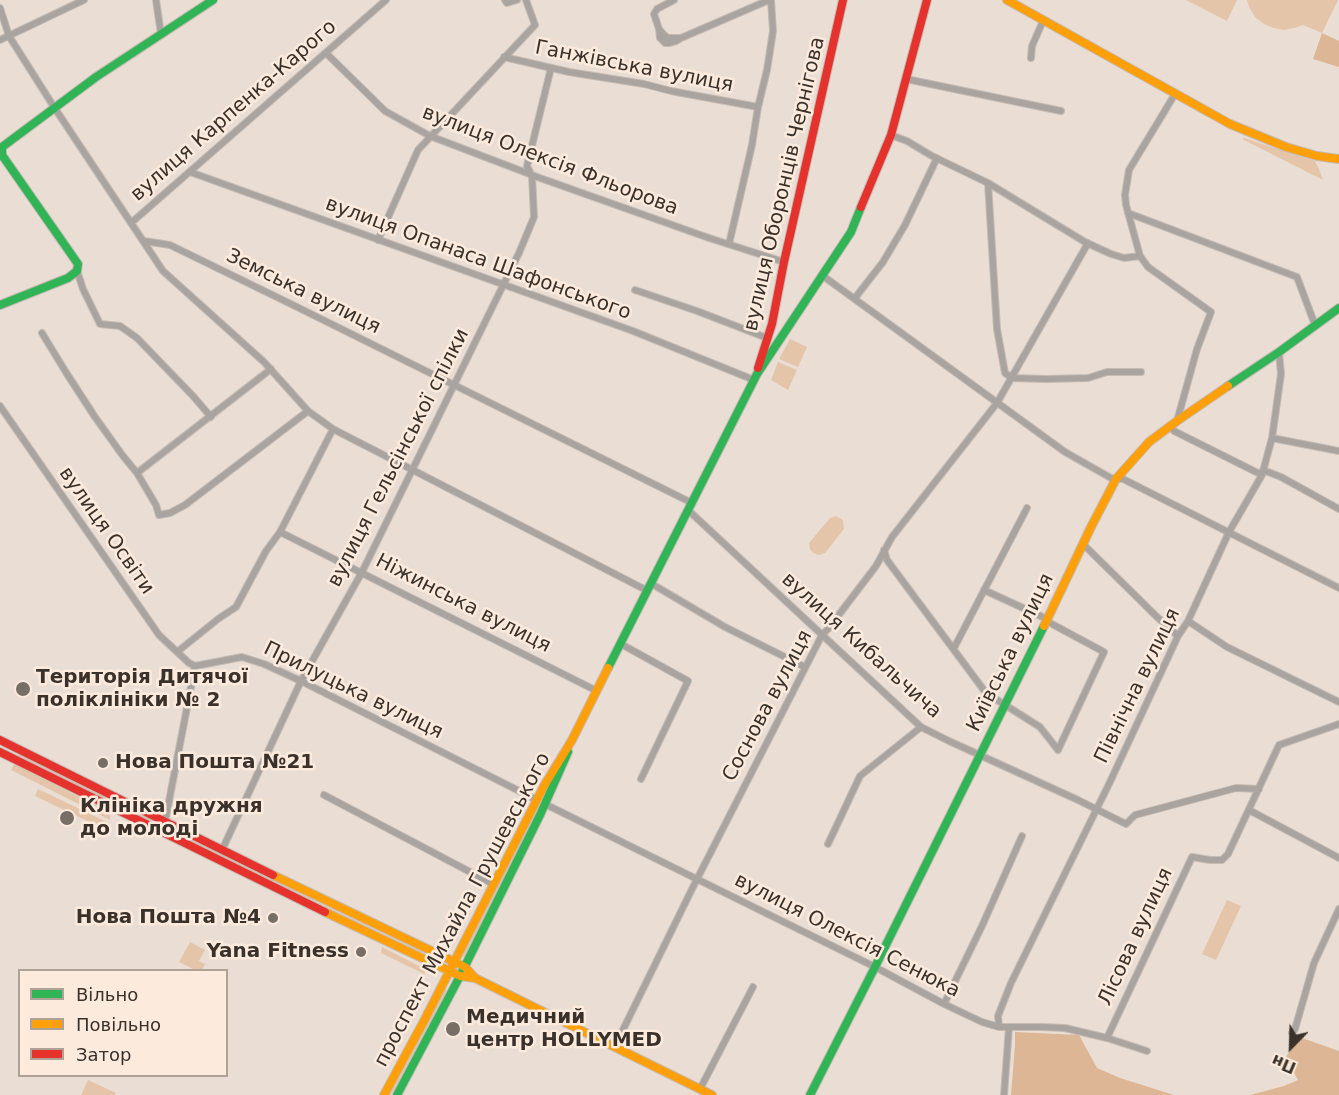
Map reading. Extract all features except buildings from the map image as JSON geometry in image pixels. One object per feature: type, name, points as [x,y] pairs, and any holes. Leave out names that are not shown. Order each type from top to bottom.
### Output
[{"type":"main road","points":[[0,304],[68,279],[77,272],[78,264],[2,155],[1,146],[54,107],[213,0]]},
{"type":"main road","name":"вулиця Оборонців Чернігова","points":[[755,377],[772,324],[843,0]]},
{"type":"main road","name":"проспект Михайла Грушевського","points":[[384,1095],[493,884],[564,764],[572,740],[755,377],[851,232],[891,135],[927,0]]},
{"type":"main road","points":[[1007,0],[1230,124],[1272,142],[1317,156],[1339,159]]},
{"type":"main road","name":"Київська вулиця","points":[[810,1095],[1004,704],[1050,621],[1083,544],[1116,479],[1149,442],[1280,352],[1339,308]]},
{"type":"main road","points":[[772,324],[778,330],[786,330]]},
{"type":"main road","points":[[0,740],[465,967],[475,978]]},
{"type":"main road","points":[[0,752],[187,846],[449,971],[460,976],[475,978],[712,1095]]},
{"type":"main road","name":"проспект Михайла Грушевського","points":[[397,1095],[465,967],[541,802]]},
{"type":"street","points":[[0,40],[84,0]]},
{"type":"street","points":[[156,0],[161,34]]},
{"type":"street","name":"вулиця Карпенка-Карого","points":[[131,223],[386,0]]},
{"type":"street","points":[[505,0],[507,3],[517,0]]},
{"type":"street","points":[[378,240],[418,150],[535,26],[526,0]]},
{"type":"street","points":[[671,0],[657,9],[654,14],[659,29],[668,38],[681,38],[770,0],[773,31],[767,70],[729,244]]},
{"type":"street","points":[[0,8],[9,36],[164,271],[264,362],[308,411],[333,429],[411,470],[650,587],[805,667]]},
{"type":"street","points":[[1030,58],[1032,46],[1043,21]]},
{"type":"street","name":"вулиця Олексія Фльорова","points":[[326,52],[386,111],[430,136],[532,176],[784,262]]},
{"type":"street","name":"Ганжівська вулиця","points":[[504,57],[611,80],[644,84],[758,107]]},
{"type":"street","name":"вулиця Гельсінської спілки","points":[[222,850],[301,681],[362,572],[519,253],[534,217],[532,176],[527,166],[551,68]]},
{"type":"street","points":[[906,79],[1061,111]]},
{"type":"street","points":[[1175,94],[1129,170],[1125,195],[1140,256],[1148,267],[1211,312],[1197,349],[1174,424],[1174,431],[1262,472],[1281,477],[1339,509]]},
{"type":"street","points":[[891,135],[988,183],[1088,243],[1124,258],[1140,256]]},
{"type":"street","points":[[855,298],[883,262],[905,225],[937,158]]},
{"type":"street","name":"вулиця Опанаса Шафонського","points":[[190,172],[755,377]]},
{"type":"street","points":[[988,183],[997,328],[1005,373],[1012,378],[1046,379],[1088,378],[1107,372],[1140,372]]},
{"type":"street","points":[[1128,213],[1298,277],[1315,325]]},
{"type":"street","name":"Земська вулиця","points":[[144,241],[170,245],[293,304],[690,507]]},
{"type":"street","name":"Соснова вулиця","points":[[615,1046],[822,635],[876,566],[892,537],[997,403],[1088,243]]},
{"type":"street","points":[[77,272],[100,324],[120,326],[137,338],[211,417]]},
{"type":"street","points":[[824,276],[1065,452],[1111,478],[1123,479],[1339,588]]},
{"type":"street","points":[[635,290],[767,338]]},
{"type":"street","points":[[42,333],[95,417],[137,473],[156,505],[159,515],[185,506],[308,411]]},
{"type":"street","name":"Північна вулиця","points":[[999,1027],[998,1016],[1011,983],[1109,784],[1178,636],[1188,621],[1229,532],[1262,472],[1272,438],[1281,374],[1280,352]]},
{"type":"street","points":[[137,473],[271,369]]},
{"type":"street","name":"вулиця Освіти","points":[[0,406],[159,635],[195,666]]},
{"type":"street","points":[[177,652],[218,618],[236,607],[266,551],[280,532],[333,429]]},
{"type":"street","points":[[1272,438],[1339,451]]},
{"type":"street","name":"вулиця Кибальчича","points":[[690,507],[921,727],[1126,824],[1135,815],[1236,788],[1259,789]]},
{"type":"street","points":[[954,648],[1026,508]]},
{"type":"street","name":"Ніжинська вулиця","points":[[280,532],[597,691]]},
{"type":"street","points":[[1083,544],[1178,636]]},
{"type":"street","points":[[884,550],[887,560],[986,693],[1040,727],[1058,750],[1104,651],[1050,621],[984,590]]},
{"type":"street","points":[[1188,621],[1227,646],[1339,702]]},
{"type":"street","points":[[621,644],[688,681],[641,779]]},
{"type":"street","name":"Прилуцька вулиця","points":[[195,666],[242,657],[264,664],[541,802]]},
{"type":"street","points":[[165,822],[195,666]]},
{"type":"street","name":"Лісова вулиця","points":[[1107,1038],[1192,857],[1222,860],[1232,847],[1279,745],[1339,724]]},
{"type":"street","points":[[828,844],[860,776],[921,727]]},
{"type":"street","points":[[324,795],[493,884]]},
{"type":"street","name":"вулиця Олексія Сенюка","points":[[541,802],[982,1022],[999,1027],[1065,1028],[1147,1051]]},
{"type":"street","points":[[1250,810],[1339,858]]},
{"type":"street","points":[[944,1004],[1022,836]]},
{"type":"street","points":[[1292,1033],[1314,963],[1339,909]]},
{"type":"street","points":[[700,1089],[753,987]]},
{"type":"street","points":[[1004,1095],[1009,1027]]},
{"type":"shaded area","points":[[1186,0],[1237,0],[1227,21]]},
{"type":"shaded area","points":[[1247,0],[1338,0],[1322,33],[1303,25],[1284,30],[1273,28],[1255,17]]},
{"type":"shaded area","points":[[1322,33],[1339,41],[1339,67],[1313,59]]},
{"type":"shaded area","points":[[1242,139],[1315,161],[1323,180]]},
{"type":"shaded area","points":[[790,339],[807,347],[798,367],[779,359]]},
{"type":"shaded area","points":[[778,362],[797,370],[788,390],[771,380]]},
{"type":"shaded area","points":[[836,516],[843,520],[844,529],[825,553],[819,555],[813,553],[809,543],[830,518]]},
{"type":"shaded area","points":[[19,754],[151,820],[150,822],[18,756]]},
{"type":"shaded area","points":[[14,764],[105,810],[110,815],[110,820],[11,770]]},
{"type":"shaded area","points":[[38,789],[109,823],[106,830],[35,796]]},
{"type":"shaded area","points":[[536,810],[465,956],[462,957]]},
{"type":"shaded area","points":[[155,822],[434,958],[433,960],[345,918]]},
{"type":"shaded area","points":[[1227,900],[1241,906],[1216,960],[1202,954]]},
{"type":"shaded area","points":[[190,942],[205,950],[199,961],[205,964],[202,969],[193,969],[179,962]]},
{"type":"shaded area","points":[[382,947],[427,970],[424,974],[381,953]]},
{"type":"shaded area","points":[[445,989],[447,990],[406,1069],[389,1095],[406,1065]]},
{"type":"shaded area","points":[[1015,1032],[1079,1035],[1097,1068],[1120,1078],[1174,1095],[1011,1095]]},
{"type":"shaded area","points":[[1299,1037],[1339,1051],[1339,1095],[1250,1095],[1298,1080],[1286,1057]]},
{"type":"shaded area","points":[[88,1080],[116,1093],[115,1095],[81,1095]]},
{"type":"traffic: fast","points":[[0,305],[68,278],[77,271],[78,264],[2,155],[2,147],[96,77],[213,0]]},
{"type":"traffic: fast","points":[[608,668],[757,374],[851,232],[861,207]]},
{"type":"traffic: fast","points":[[1228,386],[1339,308]]},
{"type":"traffic: fast","points":[[810,1095],[1044,626]]},
{"type":"traffic: fast","points":[[397,1095],[460,976],[540,815],[568,752]]},
{"type":"traffic: slow","points":[[1007,0],[1230,124],[1286,147],[1317,156],[1339,159]]},
{"type":"traffic: slow","points":[[1044,626],[1116,479],[1149,442],[1228,386]]},
{"type":"traffic: slow","points":[[384,1095],[544,786],[572,740],[608,668]]},
{"type":"traffic: slow","points":[[273,875],[465,967],[475,978]]},
{"type":"traffic: slow","points":[[325,912],[460,976],[475,978],[712,1095]]},
{"type":"traffic: jam","points":[[758,368],[772,324],[843,0]]},
{"type":"traffic: jam","points":[[861,207],[891,135],[927,0]]},
{"type":"traffic: jam","points":[[0,740],[273,875]]},
{"type":"traffic: jam","points":[[0,752],[325,912]]},
{"type":"place","name":"Територія Дитячої поліклініки № 2","points":[[23,689]]},
{"type":"place","name":"Нова Пошта №21","points":[[103,763]]},
{"type":"place","name":"Клініка дружня до молоді","points":[[67,818]]},
{"type":"place","name":"Нова Пошта №4","points":[[273,918]]},
{"type":"place","name":"Yana Fitness","points":[[361,952]]},
{"type":"place","name":"Медичний центр HOLLYMED","points":[[453,1029]]}]
